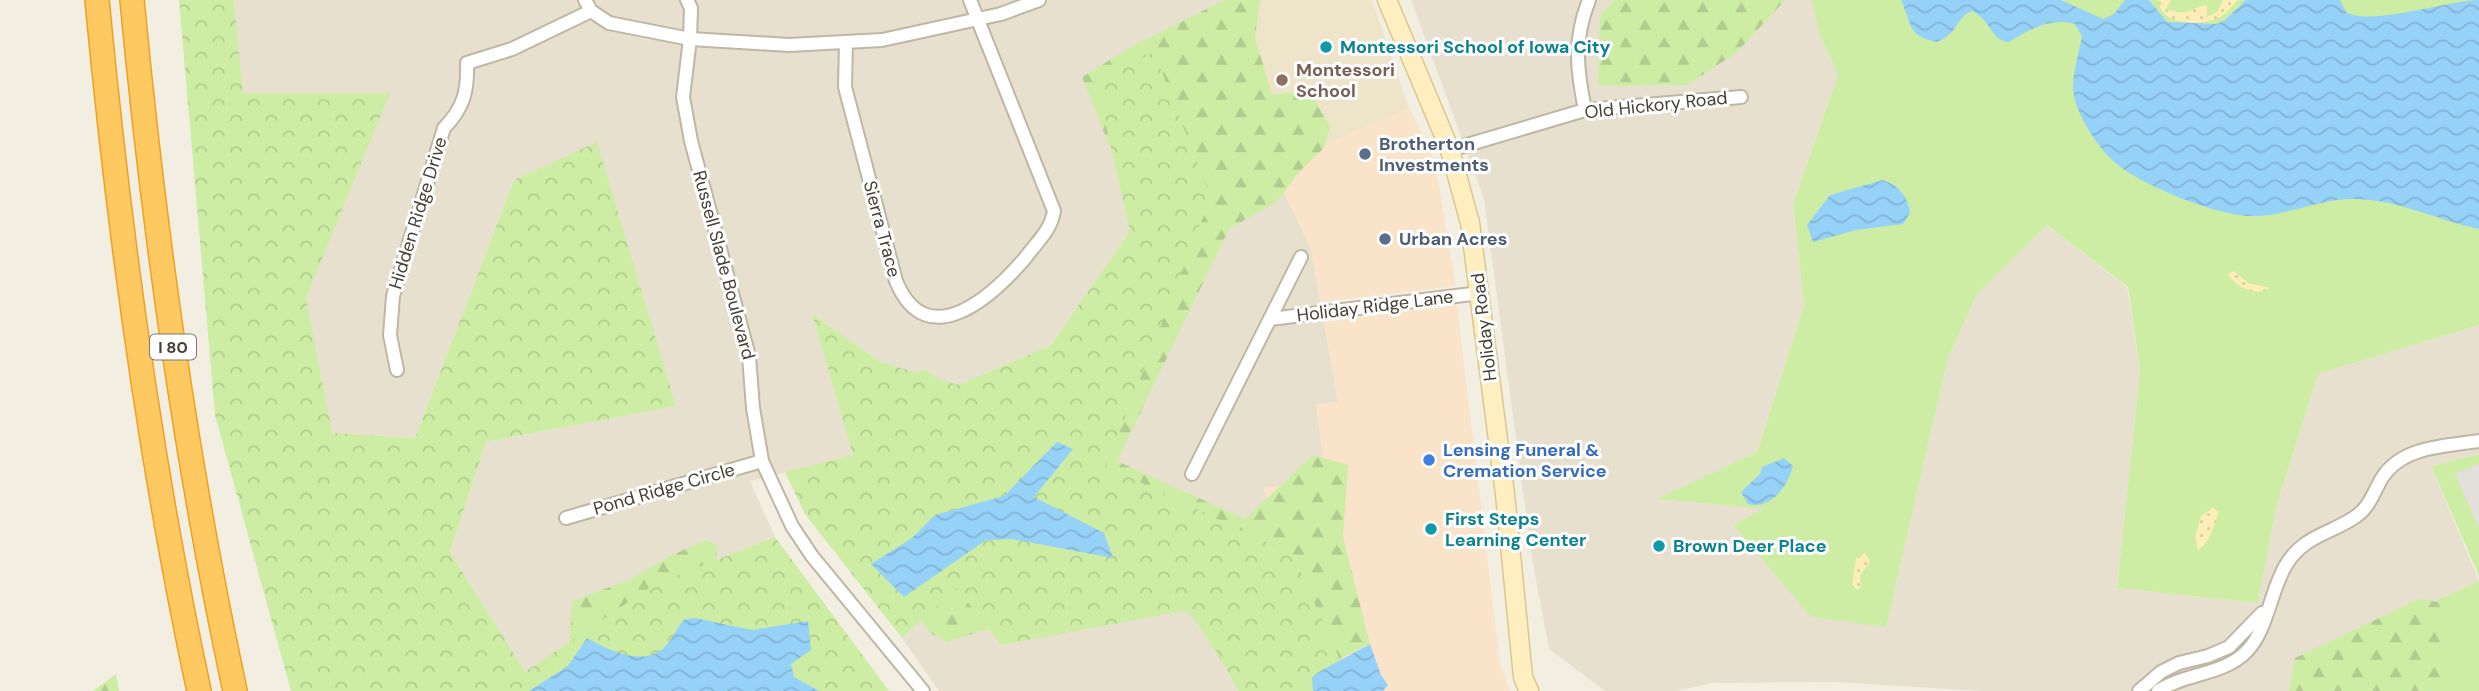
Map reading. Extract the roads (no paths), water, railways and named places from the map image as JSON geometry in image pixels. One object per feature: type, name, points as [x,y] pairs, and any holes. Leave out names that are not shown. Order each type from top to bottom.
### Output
[{"type":"highway","name":"I 80","points":[[97,0],[111,148],[136,340],[200,691]]},
{"type":"highway","name":"I 80","points":[[132,0],[145,139],[171,335],[235,691]]},
{"type":"street","name":"Russell Slade Boulevard","points":[[687,0],[691,8],[684,97],[691,141],[750,356],[753,408],[762,461],[792,526],[812,556],[923,691]]},
{"type":"street","points":[[970,0],[978,20]]},
{"type":"street","points":[[588,6],[609,23],[690,39],[789,45],[882,40],[978,20],[1039,0]]},
{"type":"street","name":"Holiday Road","points":[[1387,0],[1450,150],[1470,223],[1524,667],[1523,677],[1529,691]]},
{"type":"street","points":[[1585,110],[1576,65],[1576,47],[1578,29],[1589,0]]},
{"type":"street","name":"Hidden Ridge Drive","points":[[397,370],[390,335],[393,296],[444,128],[457,114],[468,90],[467,63],[523,45],[588,6]]},
{"type":"street","name":"Sierra Trace","points":[[846,42],[845,87],[896,281],[904,301],[917,312],[932,317],[948,315],[987,298],[1050,227],[1054,211],[978,20]]},
{"type":"street","name":"Old Hickory Road","points":[[1450,150],[1585,110],[1741,97]]},
{"type":"street","name":"Holiday Ridge Lane","points":[[1192,474],[1301,257]]},
{"type":"street","name":"Holiday Ridge Lane","points":[[1270,319],[1480,293]]},
{"type":"street","points":[[2158,691],[2175,681],[2215,669],[2245,653],[2255,639],[2267,607],[2293,555],[2315,535],[2358,515],[2375,495],[2382,478],[2402,459],[2414,453],[2479,441]]},
{"type":"street","name":"Pond Ridge Circle","points":[[566,518],[762,461]]},
{"type":"street","points":[[2139,691],[2161,672],[2179,663],[2208,656],[2229,647],[2267,607]]},
{"type":"street","name":"Holiday Road","points":[[1524,667],[1539,691]]},
{"type":"water","points":[[1901,0],[2061,0],[2103,19],[2114,14],[2125,0],[2149,0],[2167,22],[2216,24],[2225,20],[2246,0],[2340,0],[2346,12],[2357,16],[2372,16],[2479,0],[2479,229],[2371,200],[2342,199],[2277,214],[2251,216],[2220,211],[2182,198],[2145,182],[2118,165],[2089,130],[2074,98],[2075,68],[2082,36],[2075,24],[2049,23],[2009,42],[1998,38],[1972,11],[1963,17],[1950,34],[1937,42],[1915,32]]},
{"type":"water","points":[[1883,180],[1894,185],[1905,197],[1910,213],[1903,224],[1856,230],[1813,242],[1807,225],[1830,195]]},
{"type":"water","points":[[1057,442],[1073,449],[1034,497],[1104,533],[1113,558],[1012,539],[986,540],[904,597],[871,564],[912,538],[935,515],[1004,496]]},
{"type":"water","points":[[1784,458],[1793,466],[1783,488],[1771,500],[1756,505],[1748,504],[1741,492],[1760,474],[1762,467]]},
{"type":"water","points":[[695,618],[752,630],[808,621],[811,650],[791,664],[794,677],[819,691],[529,691],[568,666],[587,638],[622,654],[651,655],[667,645],[683,620]]},
{"type":"water","points":[[1370,644],[1381,675],[1388,685],[1383,691],[1313,691],[1312,678],[1317,673]]},
{"type":"place","name":"Montessori School of Iowa City","points":[[1326,47]]},
{"type":"place","name":"Montessori School","points":[[1282,80]]},
{"type":"place","name":"Brotherton Investments","points":[[1365,154]]},
{"type":"place","name":"Urban Acres","points":[[1385,239]]},
{"type":"place","name":"Lensing Funeral & Cremation Service","points":[[1429,460]]},
{"type":"place","name":"First Steps Learning Center","points":[[1431,529]]},
{"type":"place","name":"Brown Deer Place","points":[[1659,546]]}]
